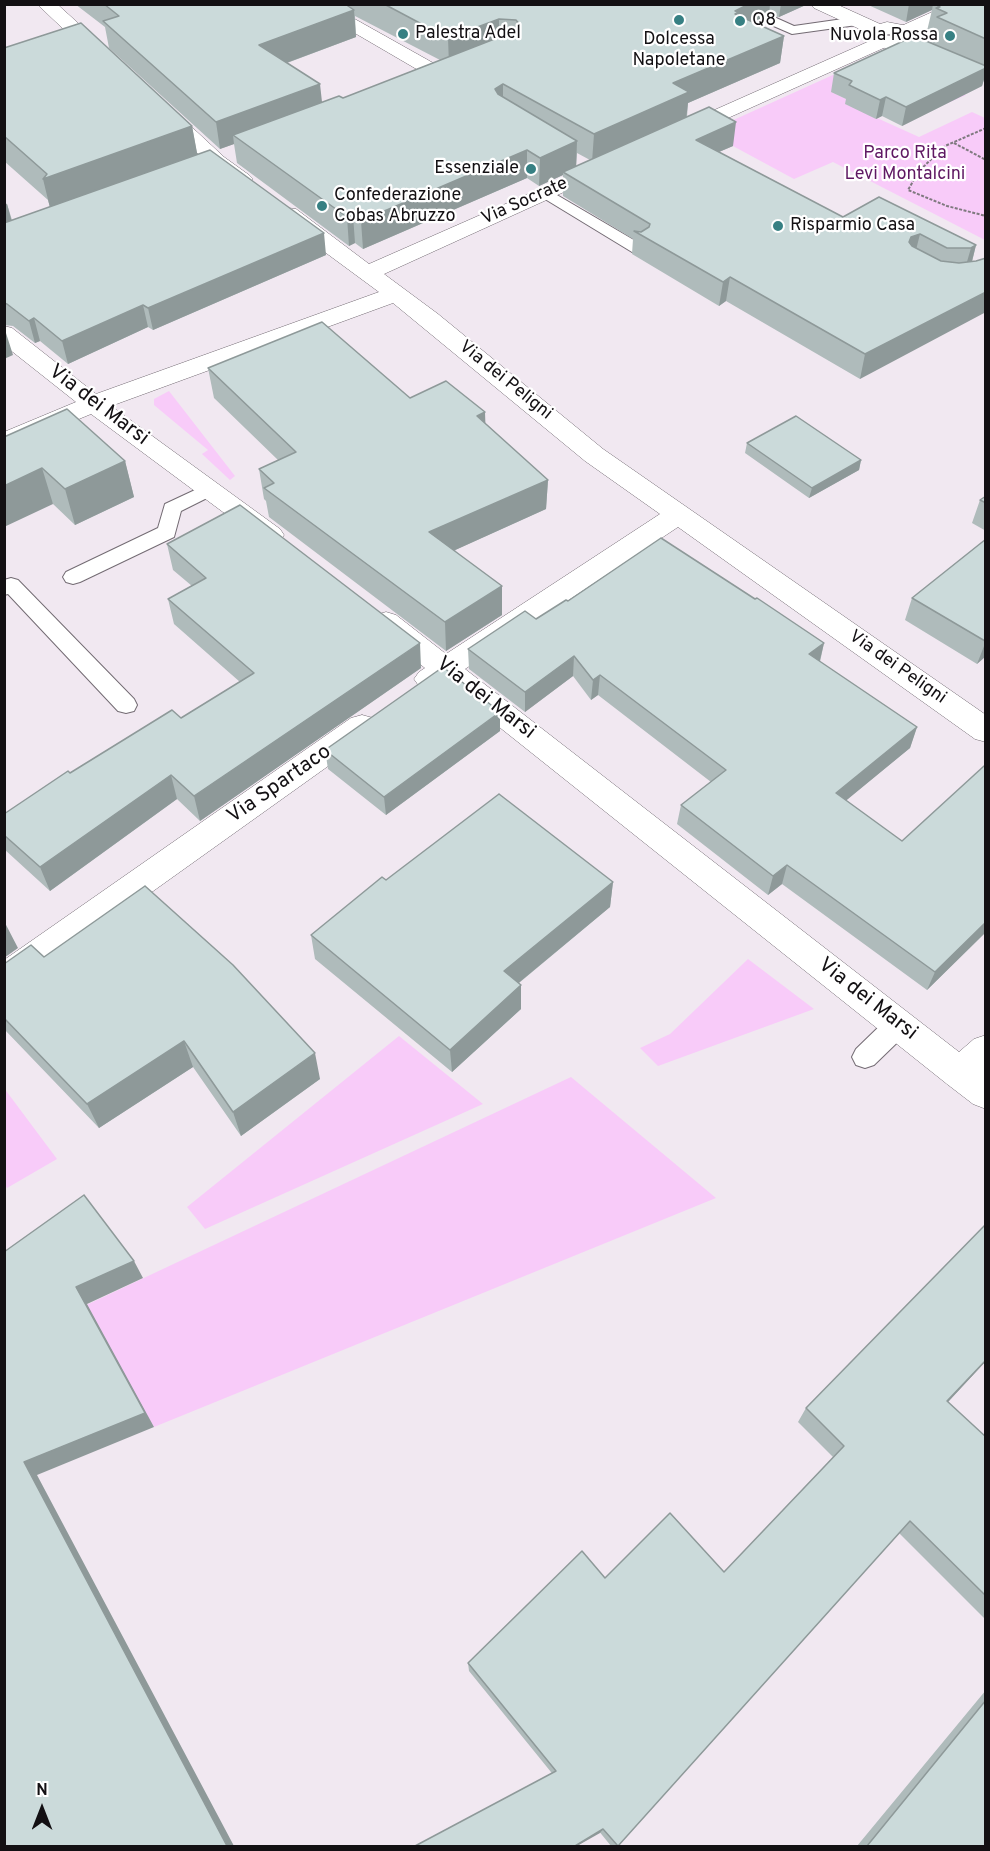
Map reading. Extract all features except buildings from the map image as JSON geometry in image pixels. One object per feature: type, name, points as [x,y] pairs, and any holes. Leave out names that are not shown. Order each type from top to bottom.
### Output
[{"type":"street","name":"Via dei Peligni","points":[[46,4],[217,161],[430,319],[594,455],[986,730]]},
{"type":"street","points":[[314,4],[444,76]]},
{"type":"street","points":[[820,4],[857,21],[891,45],[966,4]]},
{"type":"street","points":[[662,140],[879,36]]},
{"type":"street","points":[[907,37],[929,54]]},
{"type":"street","points":[[422,84],[465,68]]},
{"type":"street","name":"Via Socrate","points":[[367,273],[625,157]]},
{"type":"street","points":[[4,442],[93,404],[395,294]]},
{"type":"street","name":"Via dei Marsi","points":[[4,333],[93,404],[297,555]]},
{"type":"street","name":"Via Spartaco","points":[[4,979],[445,668],[678,515]]},
{"type":"street","name":"Via dei Marsi","points":[[362,604],[973,1083]]},
{"type":"street","points":[[973,1083],[986,1050]]},
{"type":"lane","points":[[774,21],[792,30],[857,21]]},
{"type":"lane","points":[[573,159],[593,171]]},
{"type":"lane","points":[[545,193],[638,249]]},
{"type":"lane","points":[[73,577],[167,532],[172,508],[217,494]]},
{"type":"lane","points":[[4,588],[11,585],[126,705]]},
{"type":"lane","points":[[866,1057],[898,1025]]},
{"type":"path","points":[[986,128],[945,146],[919,171],[908,190],[947,206],[976,215],[986,215]]},
{"type":"path","points":[[954,143],[986,160]]},
{"type":"green space","name":"Parco Rita Levi Montalcini","points":[[877,55],[966,95],[939,107],[832,92],[848,100],[846,104],[919,137],[972,112],[985,118],[985,240],[833,162],[794,179],[707,132]]},
{"type":"green space","points":[[169,391],[235,476],[230,480],[202,454],[208,450],[154,405],[154,399]]},
{"type":"green space","points":[[748,959],[814,1009],[658,1066],[640,1048],[670,1034]]},
{"type":"green space","points":[[399,1036],[483,1104],[205,1229],[187,1207]]},
{"type":"green space","points":[[571,1077],[716,1198],[154,1427],[80,1308]]},
{"type":"green space","points":[[4,1088],[57,1159],[7,1188],[4,1184]]},
{"type":"place","name":"Dolcessa Napoletane","points":[[679,20]]},
{"type":"place","name":"Q8","points":[[740,21]]},
{"type":"place","name":"Palestra Adel","points":[[403,34]]},
{"type":"place","name":"Nuvola Rossa","points":[[950,36]]},
{"type":"place","name":"Essenziale","points":[[531,169]]},
{"type":"place","name":"Confederazione Cobas Abruzzo","points":[[322,206]]},
{"type":"place","name":"Risparmio Casa","points":[[778,226]]}]
